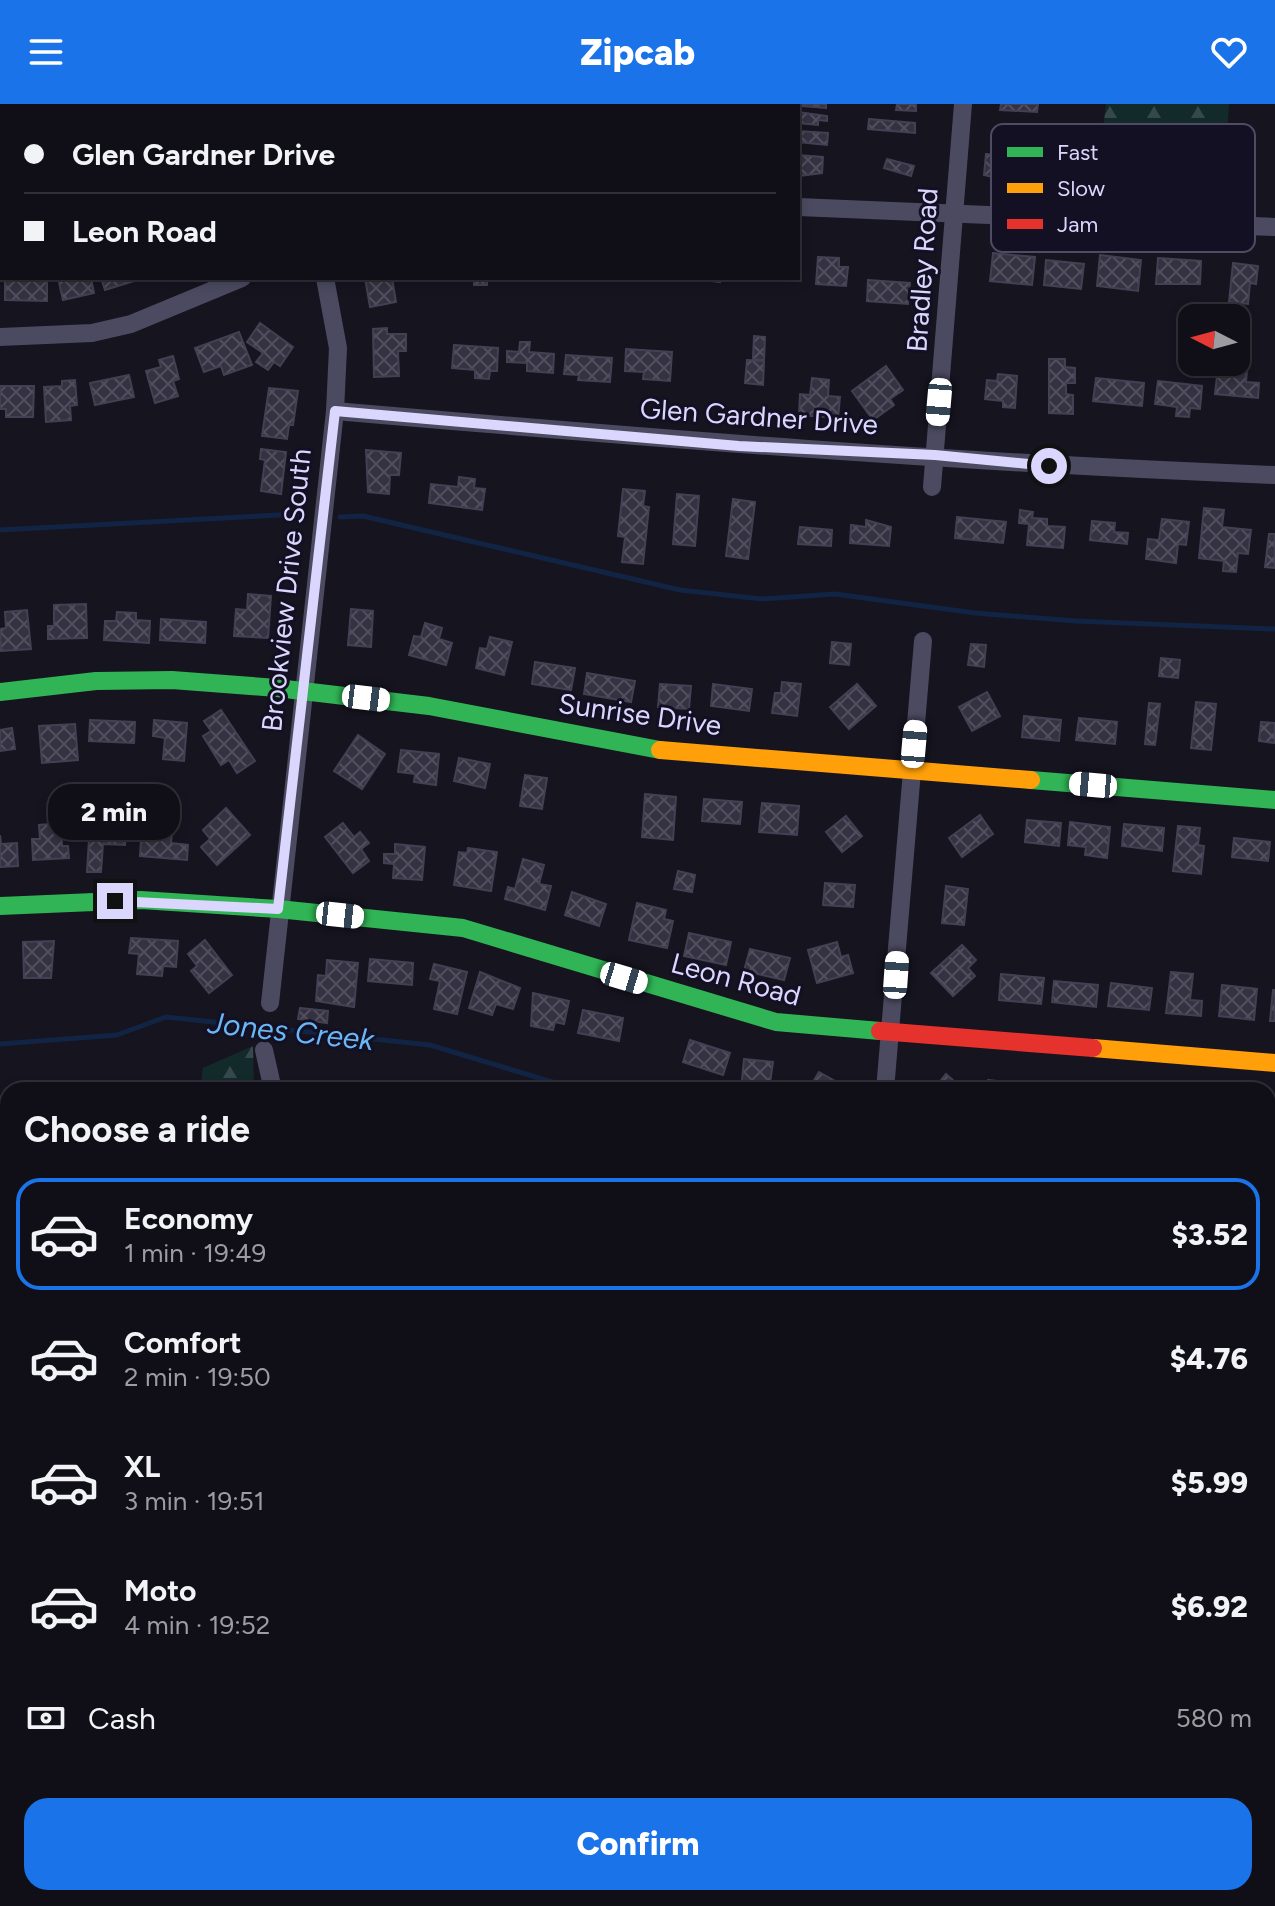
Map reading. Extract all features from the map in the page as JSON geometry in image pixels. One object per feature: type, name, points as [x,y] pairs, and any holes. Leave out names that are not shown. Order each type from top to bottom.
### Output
[{"type":"street","name":"Bradley Road","points":[[932,487],[963,104]]},
{"type":"street","points":[[800,207],[991,217]]},
{"type":"street","points":[[1255,226],[1275,227]]},
{"type":"street","points":[[0,337],[77,335],[131,324],[237,280]]},
{"type":"street","name":"Brookview Drive South","points":[[270,1003],[335,411],[338,348],[325,280]]},
{"type":"street","name":"Glen Gardner Drive","points":[[335,411],[739,446],[935,455],[1049,466],[1275,475]]},
{"type":"street","points":[[886,1082],[923,641]]},
{"type":"street","name":"Sunrise Drive","points":[[0,692],[96,681],[172,680],[304,691],[429,706],[636,748],[1275,800]]},
{"type":"street","name":"Leon Road","points":[[0,906],[141,900],[278,909],[463,928],[776,1022],[1275,1063]]},
{"type":"street","points":[[264,1050],[271,1082]]},
{"type":"green space","points":[[1106,104],[1229,104],[1228,124],[1104,124]]},
{"type":"green space","points":[[253,1046],[254,1082],[201,1082],[203,1068]]},
{"type":"building","points":[[800,104],[826,104],[826,108],[800,106]]},
{"type":"building","points":[[897,104],[916,104],[916,111],[896,110]]},
{"type":"building","points":[[1001,104],[1038,104],[1037,112],[1000,110]]},
{"type":"building","points":[[800,112],[827,116],[827,121],[818,120],[818,125],[800,123]]},
{"type":"building","points":[[869,119],[915,123],[915,133],[868,129]]},
{"type":"building","points":[[800,131],[828,133],[827,145],[800,142]]},
{"type":"building","points":[[986,154],[991,154],[991,177],[984,175]]},
{"type":"building","points":[[800,155],[823,157],[822,173],[800,176]]},
{"type":"building","points":[[887,159],[914,166],[911,176],[884,168]]},
{"type":"building","points":[[993,253],[1035,257],[1032,285],[990,281]]},
{"type":"building","points":[[1100,255],[1141,260],[1138,291],[1097,286]]},
{"type":"building","points":[[818,257],[839,258],[839,267],[848,267],[846,286],[816,284]]},
{"type":"building","points":[[1158,258],[1201,261],[1200,284],[1156,284]]},
{"type":"building","points":[[1046,260],[1084,264],[1081,289],[1044,285]]},
{"type":"building","points":[[1233,263],[1258,266],[1256,284],[1250,283],[1248,304],[1229,302]]},
{"type":"building","points":[[5,280],[47,280],[47,301],[5,300]]},
{"type":"building","points":[[58,280],[91,280],[94,293],[63,300]]},
{"type":"building","points":[[102,280],[138,280],[105,290]]},
{"type":"building","points":[[365,280],[392,280],[396,302],[370,307]]},
{"type":"building","points":[[474,280],[487,280],[487,285],[474,285]]},
{"type":"building","points":[[868,280],[910,283],[908,304],[867,301]]},
{"type":"building","points":[[260,323],[293,347],[280,366],[274,362],[268,370],[256,362],[263,353],[247,342]]},
{"type":"building","points":[[387,328],[387,334],[406,334],[406,351],[398,351],[399,376],[374,377],[373,329]]},
{"type":"building","points":[[239,332],[252,365],[224,375],[221,366],[204,372],[195,348]]},
{"type":"building","points":[[754,336],[765,337],[764,360],[753,359]]},
{"type":"building","points":[[520,342],[530,342],[529,352],[554,354],[553,373],[527,371],[527,363],[507,362],[507,351],[519,352]]},
{"type":"building","points":[[454,345],[498,348],[497,371],[490,371],[489,379],[475,378],[475,370],[452,368]]},
{"type":"building","points":[[626,349],[672,352],[670,381],[643,379],[644,372],[625,371]]},
{"type":"building","points":[[566,355],[612,358],[610,382],[578,380],[579,375],[564,374]]},
{"type":"building","points":[[173,356],[179,379],[173,381],[178,396],[155,403],[146,371],[161,367],[159,360]]},
{"type":"building","points":[[1049,359],[1065,359],[1065,367],[1075,368],[1075,383],[1066,383],[1066,394],[1073,395],[1073,414],[1049,413]]},
{"type":"building","points":[[747,360],[764,361],[763,385],[745,383]]},
{"type":"building","points":[[886,366],[903,390],[890,399],[894,405],[873,420],[852,391]]},
{"type":"building","points":[[998,374],[1017,376],[1015,408],[1003,407],[1003,401],[985,399],[987,380],[997,381]]},
{"type":"building","points":[[129,375],[134,397],[95,405],[90,383]]},
{"type":"building","points":[[1217,376],[1246,376],[1246,382],[1259,383],[1258,398],[1215,394]]},
{"type":"building","points":[[812,378],[829,380],[828,396],[840,397],[838,418],[799,415],[800,394],[810,395]]},
{"type":"building","points":[[1096,378],[1144,383],[1142,406],[1093,401]]},
{"type":"building","points":[[75,380],[77,405],[70,406],[71,420],[46,422],[44,387],[62,386],[62,381]]},
{"type":"building","points":[[1158,381],[1202,386],[1200,409],[1190,408],[1189,417],[1176,416],[1177,407],[1155,404]]},
{"type":"building","points":[[0,386],[34,386],[33,417],[6,417],[6,409],[0,409]]},
{"type":"building","points":[[269,388],[298,391],[293,425],[289,425],[287,439],[262,436]]},
{"type":"building","points":[[261,449],[286,452],[281,494],[261,491],[265,460],[260,459]]},
{"type":"building","points":[[366,450],[401,453],[399,475],[390,475],[389,494],[368,492]]},
{"type":"building","points":[[459,477],[475,479],[474,488],[485,489],[482,510],[429,503],[431,484],[458,487]]},
{"type":"building","points":[[623,489],[645,491],[643,506],[649,507],[643,564],[622,562],[625,537],[618,536]]},
{"type":"building","points":[[677,494],[699,496],[695,546],[673,544]]},
{"type":"building","points":[[733,499],[755,502],[748,559],[726,556]]},
{"type":"building","points":[[1204,508],[1224,510],[1222,527],[1251,530],[1248,554],[1238,553],[1236,572],[1223,571],[1224,561],[1199,558]]},
{"type":"building","points":[[1020,510],[1033,512],[1032,518],[1047,519],[1047,526],[1065,527],[1063,548],[1027,545],[1029,524],[1019,523]]},
{"type":"building","points":[[957,517],[1006,522],[1003,543],[955,538]]},
{"type":"building","points":[[1162,519],[1189,522],[1186,545],[1178,544],[1176,563],[1146,559],[1148,539],[1159,540]]},
{"type":"building","points":[[866,520],[891,527],[889,546],[850,543],[851,525],[866,527]]},
{"type":"building","points":[[1092,521],[1115,523],[1114,532],[1128,533],[1127,544],[1090,540]]},
{"type":"building","points":[[800,527],[832,530],[831,546],[798,544]]},
{"type":"building","points":[[1269,534],[1275,534],[1275,568],[1265,567]]},
{"type":"building","points":[[248,594],[271,596],[268,638],[234,636],[236,609],[247,610]]},
{"type":"building","points":[[86,604],[87,638],[48,639],[48,626],[54,626],[54,605]]},
{"type":"building","points":[[351,609],[373,611],[371,647],[348,645]]},
{"type":"building","points":[[27,610],[31,649],[1,651],[0,629],[6,628],[5,612]]},
{"type":"building","points":[[117,612],[136,613],[136,620],[150,621],[149,643],[104,640],[105,621],[116,621]]},
{"type":"building","points":[[161,619],[206,622],[205,643],[160,640]]},
{"type":"building","points":[[425,623],[442,628],[439,639],[452,643],[446,665],[409,655],[414,636],[421,637]]},
{"type":"building","points":[[490,637],[512,642],[504,675],[476,668],[480,648],[487,649]]},
{"type":"building","points":[[832,642],[851,644],[849,665],[830,663]]},
{"type":"building","points":[[971,644],[986,645],[984,667],[968,665]]},
{"type":"building","points":[[1161,658],[1180,660],[1178,678],[1159,676]]},
{"type":"building","points":[[535,662],[575,668],[571,690],[532,684]]},
{"type":"building","points":[[587,673],[635,681],[631,702],[584,694]]},
{"type":"building","points":[[782,682],[801,684],[797,716],[772,713],[775,693],[781,693]]},
{"type":"building","points":[[660,684],[691,686],[689,709],[658,707]]},
{"type":"building","points":[[713,684],[752,689],[749,711],[711,706]]},
{"type":"building","points":[[857,684],[876,706],[849,729],[830,707]]},
{"type":"building","points":[[987,692],[1000,716],[972,731],[959,707]]},
{"type":"building","points":[[1196,702],[1216,704],[1211,750],[1191,748]]},
{"type":"building","points":[[1149,703],[1160,704],[1155,745],[1145,744]]},
{"type":"building","points":[[221,710],[255,761],[237,773],[229,760],[221,765],[203,736],[211,731],[204,721]]},
{"type":"building","points":[[1024,716],[1061,720],[1059,741],[1022,737]]},
{"type":"building","points":[[1079,718],[1117,722],[1115,744],[1076,740]]},
{"type":"building","points":[[90,720],[135,722],[134,743],[89,741]]},
{"type":"building","points":[[154,720],[187,723],[184,761],[163,759],[165,738],[153,736]]},
{"type":"building","points":[[1261,722],[1275,723],[1275,743],[1259,741]]},
{"type":"building","points":[[75,724],[78,760],[42,763],[39,726]]},
{"type":"building","points":[[12,728],[15,749],[0,751],[0,730]]},
{"type":"building","points":[[358,735],[385,754],[362,789],[334,771]]},
{"type":"building","points":[[401,750],[439,754],[436,785],[414,782],[415,774],[398,772]]},
{"type":"building","points":[[459,758],[490,764],[485,788],[454,781]]},
{"type":"building","points":[[525,775],[547,778],[542,809],[520,806]]},
{"type":"building","points":[[645,794],[676,797],[673,840],[642,837]]},
{"type":"building","points":[[704,799],[742,802],[740,824],[702,821]]},
{"type":"building","points":[[762,803],[799,806],[797,835],[759,832]]},
{"type":"building","points":[[226,808],[250,835],[217,865],[201,847],[210,839],[203,830]]},
{"type":"building","points":[[980,815],[993,834],[962,857],[949,838]]},
{"type":"building","points":[[846,816],[862,836],[842,852],[826,832]]},
{"type":"building","points":[[152,820],[173,822],[171,843],[188,845],[187,860],[140,856],[141,840],[150,841]]},
{"type":"building","points":[[1027,820],[1061,823],[1059,846],[1025,842]]},
{"type":"building","points":[[90,822],[126,824],[125,845],[103,844],[101,872],[87,872]]},
{"type":"building","points":[[1070,822],[1110,827],[1107,858],[1085,855],[1086,847],[1068,845]]},
{"type":"building","points":[[61,823],[62,846],[68,846],[69,858],[33,860],[32,839],[40,839],[39,825]]},
{"type":"building","points":[[343,823],[354,837],[360,832],[369,843],[361,849],[369,861],[353,873],[325,837]]},
{"type":"building","points":[[1124,824],[1164,828],[1162,851],[1122,846]]},
{"type":"building","points":[[1178,826],[1200,828],[1198,845],[1204,846],[1201,874],[1173,871]]},
{"type":"building","points":[[0,835],[1,844],[17,843],[18,866],[0,867]]},
{"type":"building","points":[[1234,838],[1270,842],[1268,861],[1232,857]]},
{"type":"building","points":[[395,844],[425,847],[422,880],[393,878],[394,864],[384,863],[384,854],[395,854]]},
{"type":"building","points":[[468,848],[497,852],[491,891],[454,885],[459,852],[467,853]]},
{"type":"building","points":[[523,859],[544,865],[539,884],[551,886],[545,910],[505,899],[508,887],[515,889]]},
{"type":"building","points":[[678,871],[695,875],[692,892],[674,889]]},
{"type":"building","points":[[825,883],[855,885],[853,907],[823,905]]},
{"type":"building","points":[[946,886],[968,889],[964,925],[942,923]]},
{"type":"building","points":[[572,892],[606,904],[599,926],[565,915]]},
{"type":"building","points":[[637,903],[666,910],[664,919],[673,921],[667,948],[629,940]]},
{"type":"building","points":[[689,933],[731,942],[726,965],[684,956]]},
{"type":"building","points":[[131,938],[178,941],[176,967],[163,966],[162,976],[137,974],[139,954],[129,953]]},
{"type":"building","points":[[205,940],[232,975],[209,993],[191,971],[197,966],[188,954]]},
{"type":"building","points":[[54,941],[51,978],[24,978],[23,942]]},
{"type":"building","points":[[837,942],[841,957],[848,955],[853,973],[817,983],[808,950]]},
{"type":"building","points":[[962,945],[976,960],[968,968],[975,976],[953,996],[931,973]]},
{"type":"building","points":[[750,949],[790,958],[784,980],[744,971]]},
{"type":"building","points":[[370,959],[413,963],[412,985],[368,981]]},
{"type":"building","points":[[327,960],[358,963],[354,1007],[316,1001],[318,975],[326,976]]},
{"type":"building","points":[[434,964],[467,972],[457,1014],[434,1009],[440,981],[430,979]]},
{"type":"building","points":[[480,972],[520,988],[513,1009],[496,1004],[492,1015],[469,1008]]},
{"type":"building","points":[[1171,972],[1193,974],[1190,1000],[1202,1001],[1201,1016],[1166,1013]]},
{"type":"building","points":[[1001,974],[1044,978],[1041,1004],[999,1000]]},
{"type":"building","points":[[1054,981],[1098,985],[1096,1007],[1052,1002]]},
{"type":"building","points":[[1111,983],[1152,988],[1149,1010],[1108,1006]]},
{"type":"building","points":[[1222,985],[1257,989],[1254,1020],[1219,1016]]},
{"type":"building","points":[[1273,990],[1275,1021],[1270,1021]]},
{"type":"building","points":[[533,993],[569,1001],[564,1024],[555,1022],[553,1030],[531,1026]]},
{"type":"building","points":[[300,1008],[328,1011],[327,1023],[298,1019]]},
{"type":"building","points":[[583,1010],[623,1018],[619,1041],[578,1033]]},
{"type":"building","points":[[690,1040],[730,1053],[723,1075],[683,1062]]},
{"type":"building","points":[[744,1059],[773,1062],[770,1082],[742,1082]]},
{"type":"building","points":[[819,1072],[837,1082],[813,1082]]},
{"type":"building","points":[[946,1074],[955,1082],[940,1082]]},
{"type":"waterway","points":[[0,530],[298,514]]},
{"type":"waterway","points":[[340,517],[363,516],[680,590],[762,599],[835,594],[975,613],[1076,621],[1275,629]]},
{"type":"waterway","name":"Jones Creek","points":[[0,1044],[117,1035],[166,1017],[430,1045],[553,1082]]},
{"type":"traffic: fast","points":[[0,692],[96,681],[172,680],[277,688],[429,706],[660,750]]},
{"type":"traffic: fast","points":[[1031,780],[1275,800]]},
{"type":"traffic: fast","points":[[0,906],[141,900],[278,909],[463,928],[776,1022],[880,1031]]},
{"type":"traffic: slow","points":[[660,750],[1031,780]]},
{"type":"traffic: slow","points":[[1093,1048],[1275,1063]]},
{"type":"traffic: jam","points":[[880,1031],[1093,1048]]},
{"type":"route","points":[[115,901],[278,909],[335,411],[739,446],[935,455],[1049,466]]}]
